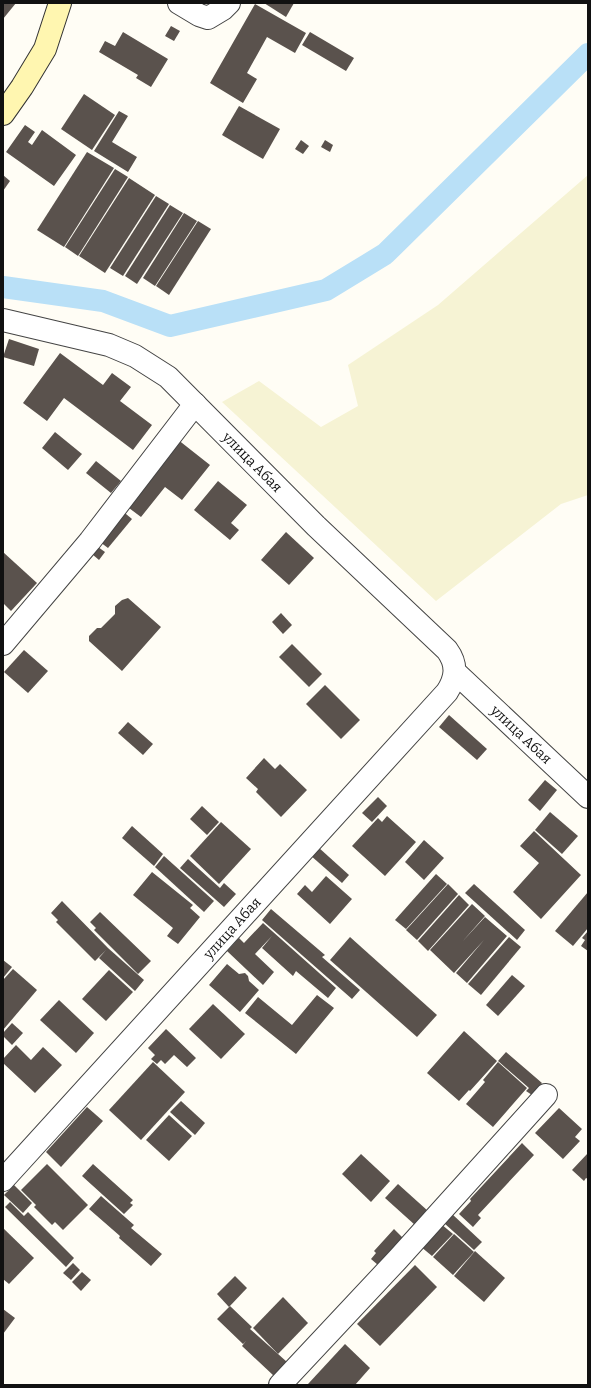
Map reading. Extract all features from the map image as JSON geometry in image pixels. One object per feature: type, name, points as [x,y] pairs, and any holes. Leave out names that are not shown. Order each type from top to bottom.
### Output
[{"type":"main road","points":[[3,114],[22,87],[45,49],[60,3]]},
{"type":"street","points":[[179,3],[199,15],[208,18],[223,10],[229,3]]},
{"type":"street","name":"улица Абая","points":[[3,320],[109,345],[135,356],[168,377],[316,526],[447,650],[453,660],[455,672],[452,684],[447,692],[3,1180]]},
{"type":"street","points":[[3,644],[90,541],[195,404]]},
{"type":"street","name":"улица Абая","points":[[455,672],[588,797]]},
{"type":"street","points":[[280,1385],[398,1259],[546,1096]]},
{"type":"shaded area","points":[[588,175],[588,495],[561,504],[436,601],[222,402],[259,381],[321,427],[358,406],[348,365],[438,305]]},
{"type":"building","points":[[3,3],[16,3],[3,19]]},
{"type":"building","points":[[264,3],[294,3],[286,17]]},
{"type":"building","points":[[255,4],[306,33],[295,53],[267,37],[247,73],[257,79],[243,103],[210,83]]},
{"type":"building","points":[[171,26],[180,31],[174,41],[165,36]]},
{"type":"building","points":[[123,32],[168,59],[151,87],[136,78],[138,75],[99,52],[105,41],[115,46]]},
{"type":"building","points":[[310,32],[354,58],[346,71],[302,45]]},
{"type":"building","points":[[84,94],[115,115],[92,150],[61,129]]},
{"type":"building","points":[[239,106],[280,129],[263,159],[222,135]]},
{"type":"building","points":[[119,111],[128,116],[112,142],[137,157],[128,172],[94,151]]},
{"type":"building","points":[[25,125],[35,132],[28,142],[32,145],[42,130],[76,155],[54,186],[6,152]]},
{"type":"building","points":[[301,140],[309,146],[303,154],[295,149]]},
{"type":"building","points":[[325,140],[333,145],[330,152],[321,147]]},
{"type":"building","points":[[87,152],[114,168],[64,247],[37,230]]},
{"type":"building","points":[[115,169],[128,177],[78,256],[65,247]]},
{"type":"building","points":[[3,175],[10,181],[3,191]]},
{"type":"building","points":[[129,178],[155,195],[105,273],[79,256]]},
{"type":"building","points":[[156,196],[169,204],[123,276],[110,268]]},
{"type":"building","points":[[170,205],[183,213],[137,284],[125,276]]},
{"type":"building","points":[[184,213],[197,221],[155,286],[143,278]]},
{"type":"building","points":[[198,221],[211,229],[169,295],[156,286]]},
{"type":"building","points":[[9,339],[39,349],[34,366],[3,357]]},
{"type":"building","points":[[60,353],[103,385],[112,373],[131,387],[120,401],[152,425],[133,450],[64,398],[47,421],[23,403]]},
{"type":"building","points":[[55,432],[82,454],[68,470],[42,448]]},
{"type":"building","points":[[177,439],[210,465],[182,500],[165,487],[141,517],[125,505]]},
{"type":"building","points":[[96,461],[121,481],[111,493],[86,473]]},
{"type":"building","points":[[218,481],[247,505],[231,523],[239,530],[230,540],[194,510]]},
{"type":"building","points":[[120,509],[132,519],[108,548],[96,539]]},
{"type":"building","points":[[286,532],[314,558],[289,585],[261,560]]},
{"type":"building","points":[[98,547],[105,552],[99,560],[92,554]]},
{"type":"building","points":[[3,552],[37,583],[11,611],[3,603]]},
{"type":"building","points":[[128,598],[161,627],[122,671],[89,641],[89,636],[97,628],[101,628],[115,614],[115,606],[122,600]]},
{"type":"building","points":[[281,613],[292,625],[283,634],[272,622]]},
{"type":"building","points":[[292,644],[322,674],[309,687],[279,657]]},
{"type":"building","points":[[24,650],[48,671],[28,693],[4,672]]},
{"type":"building","points":[[325,685],[360,720],[341,739],[306,704]]},
{"type":"building","points":[[449,715],[487,749],[477,760],[439,727]]},
{"type":"building","points":[[128,722],[153,744],[143,755],[118,733]]},
{"type":"building","points":[[264,758],[275,769],[280,764],[307,790],[281,817],[256,792],[258,789],[246,778]]},
{"type":"building","points":[[545,780],[557,790],[540,811],[528,800]]},
{"type":"building","points":[[378,797],[387,806],[372,822],[362,813]]},
{"type":"building","points":[[202,806],[219,822],[207,835],[190,819]]},
{"type":"building","points":[[550,812],[578,836],[562,854],[535,830]]},
{"type":"building","points":[[387,816],[416,842],[385,876],[352,846],[378,818],[382,822]]},
{"type":"building","points":[[221,822],[251,849],[219,884],[190,856]]},
{"type":"building","points":[[132,826],[163,854],[154,866],[122,838]]},
{"type":"building","points":[[534,831],[581,875],[541,919],[513,892],[539,863],[520,846]]},
{"type":"building","points":[[424,840],[444,858],[424,880],[405,862]]},
{"type":"building","points":[[318,847],[349,875],[342,883],[310,855]]},
{"type":"building","points":[[164,856],[214,901],[204,912],[155,867]]},
{"type":"building","points":[[188,859],[220,888],[224,883],[236,894],[224,907],[180,868]]},
{"type":"building","points":[[152,872],[193,905],[190,908],[200,917],[178,944],[167,936],[173,928],[133,895]]},
{"type":"building","points":[[436,874],[447,884],[406,929],[395,920]]},
{"type":"building","points":[[326,876],[352,899],[330,924],[297,894],[305,885],[312,892]]},
{"type":"building","points":[[448,884],[458,894],[417,940],[406,930]]},
{"type":"building","points":[[474,884],[525,930],[517,940],[465,893]]},
{"type":"building","points":[[588,892],[588,928],[573,946],[555,931]]},
{"type":"building","points":[[459,895],[469,905],[428,951],[418,941]]},
{"type":"building","points":[[62,901],[108,948],[144,980],[135,991],[99,958],[106,950],[95,961],[56,922],[58,920],[51,913]]},
{"type":"building","points":[[472,904],[485,916],[462,942],[485,917],[507,936],[467,983],[456,973],[484,940],[454,973],[430,950]]},
{"type":"building","points":[[271,909],[325,955],[322,957],[360,990],[352,999],[262,920]]},
{"type":"building","points":[[100,912],[151,961],[138,974],[94,930],[96,928],[90,922]]},
{"type":"building","points":[[263,923],[336,988],[328,998],[296,971],[293,976],[262,948],[272,936],[255,954],[274,972],[263,985],[227,951],[239,938],[244,943]]},
{"type":"building","points":[[588,931],[588,951],[581,946],[585,940],[582,938]]},
{"type":"building","points":[[350,937],[437,1015],[417,1037],[330,960]]},
{"type":"building","points":[[509,937],[521,947],[481,995],[468,984]]},
{"type":"building","points":[[3,960],[12,967],[3,978]]},
{"type":"building","points":[[227,964],[239,974],[245,973],[248,976],[249,981],[259,990],[240,1012],[209,985]]},
{"type":"building","points":[[13,969],[37,990],[3,1030],[3,980]]},
{"type":"building","points":[[109,970],[133,992],[106,1021],[82,999]]},
{"type":"building","points":[[512,975],[525,986],[498,1016],[486,1005]]},
{"type":"building","points":[[317,995],[334,1008],[296,1054],[245,1013],[258,997],[292,1025]]},
{"type":"building","points":[[59,1000],[94,1033],[76,1053],[40,1020]]},
{"type":"building","points":[[213,1004],[245,1034],[221,1059],[189,1029]]},
{"type":"building","points":[[12,1023],[23,1033],[12,1045],[3,1036],[3,1033]]},
{"type":"building","points":[[166,1029],[196,1058],[187,1067],[174,1055],[165,1064],[161,1060],[157,1064],[151,1059],[155,1055],[148,1048]]},
{"type":"building","points":[[464,1031],[497,1061],[459,1101],[427,1073]]},
{"type":"building","points":[[16,1045],[31,1060],[43,1047],[62,1065],[35,1093],[3,1063],[3,1059]]},
{"type":"building","points":[[506,1052],[542,1083],[532,1095],[526,1091],[529,1088],[498,1061]]},
{"type":"building","points":[[153,1062],[185,1092],[141,1140],[109,1110]]},
{"type":"building","points":[[498,1062],[527,1088],[493,1127],[466,1104],[485,1082],[483,1080]]},
{"type":"building","points":[[181,1101],[205,1123],[195,1135],[170,1112]]},
{"type":"building","points":[[87,1107],[103,1121],[61,1167],[46,1152]]},
{"type":"building","points":[[559,1108],[582,1129],[575,1137],[580,1141],[563,1159],[535,1133]]},
{"type":"building","points":[[169,1115],[192,1136],[169,1161],[146,1140]]},
{"type":"building","points":[[522,1143],[534,1155],[478,1215],[481,1218],[473,1227],[459,1214],[471,1201],[470,1199]]},
{"type":"building","points":[[588,1153],[588,1179],[586,1178],[584,1181],[572,1170]]},
{"type":"building","points":[[361,1154],[390,1181],[371,1202],[342,1174]]},
{"type":"building","points":[[47,1164],[88,1205],[63,1230],[55,1222],[52,1225],[34,1207],[36,1205],[21,1190]]},
{"type":"building","points":[[93,1164],[133,1200],[130,1203],[133,1205],[124,1214],[82,1176]]},
{"type":"building","points":[[398,1184],[428,1211],[415,1225],[385,1198]]},
{"type":"building","points":[[14,1185],[32,1203],[23,1213],[4,1195]]},
{"type":"building","points":[[101,1196],[134,1225],[131,1228],[162,1254],[151,1266],[89,1209]]},
{"type":"building","points":[[10,1202],[24,1216],[28,1212],[74,1258],[66,1267],[5,1207]]},
{"type":"building","points":[[452,1214],[482,1242],[474,1250],[444,1223]]},
{"type":"building","points":[[441,1224],[453,1234],[432,1256],[420,1246]]},
{"type":"building","points":[[3,1228],[34,1258],[9,1284],[3,1279]]},
{"type":"building","points":[[394,1229],[403,1238],[378,1265],[371,1259],[376,1253],[374,1251]]},
{"type":"building","points":[[454,1234],[474,1252],[453,1275],[433,1257]]},
{"type":"building","points":[[475,1251],[505,1278],[484,1302],[454,1276]]},
{"type":"building","points":[[73,1263],[80,1270],[71,1280],[63,1273]]},
{"type":"building","points":[[415,1265],[437,1287],[380,1346],[357,1324]]},
{"type":"building","points":[[82,1272],[91,1280],[81,1291],[72,1282]]},
{"type":"building","points":[[235,1276],[247,1288],[229,1307],[217,1294]]},
{"type":"building","points":[[283,1297],[308,1323],[278,1354],[253,1328]]},
{"type":"building","points":[[230,1306],[252,1327],[250,1329],[287,1362],[274,1376],[242,1346],[246,1341],[243,1344],[217,1319]]},
{"type":"building","points":[[3,1309],[15,1318],[3,1334]]},
{"type":"building","points":[[345,1344],[370,1368],[355,1385],[309,1385],[308,1384]]},
{"type":"waterway","points":[[3,287],[103,301],[170,326],[326,290],[385,254],[588,54]]}]
